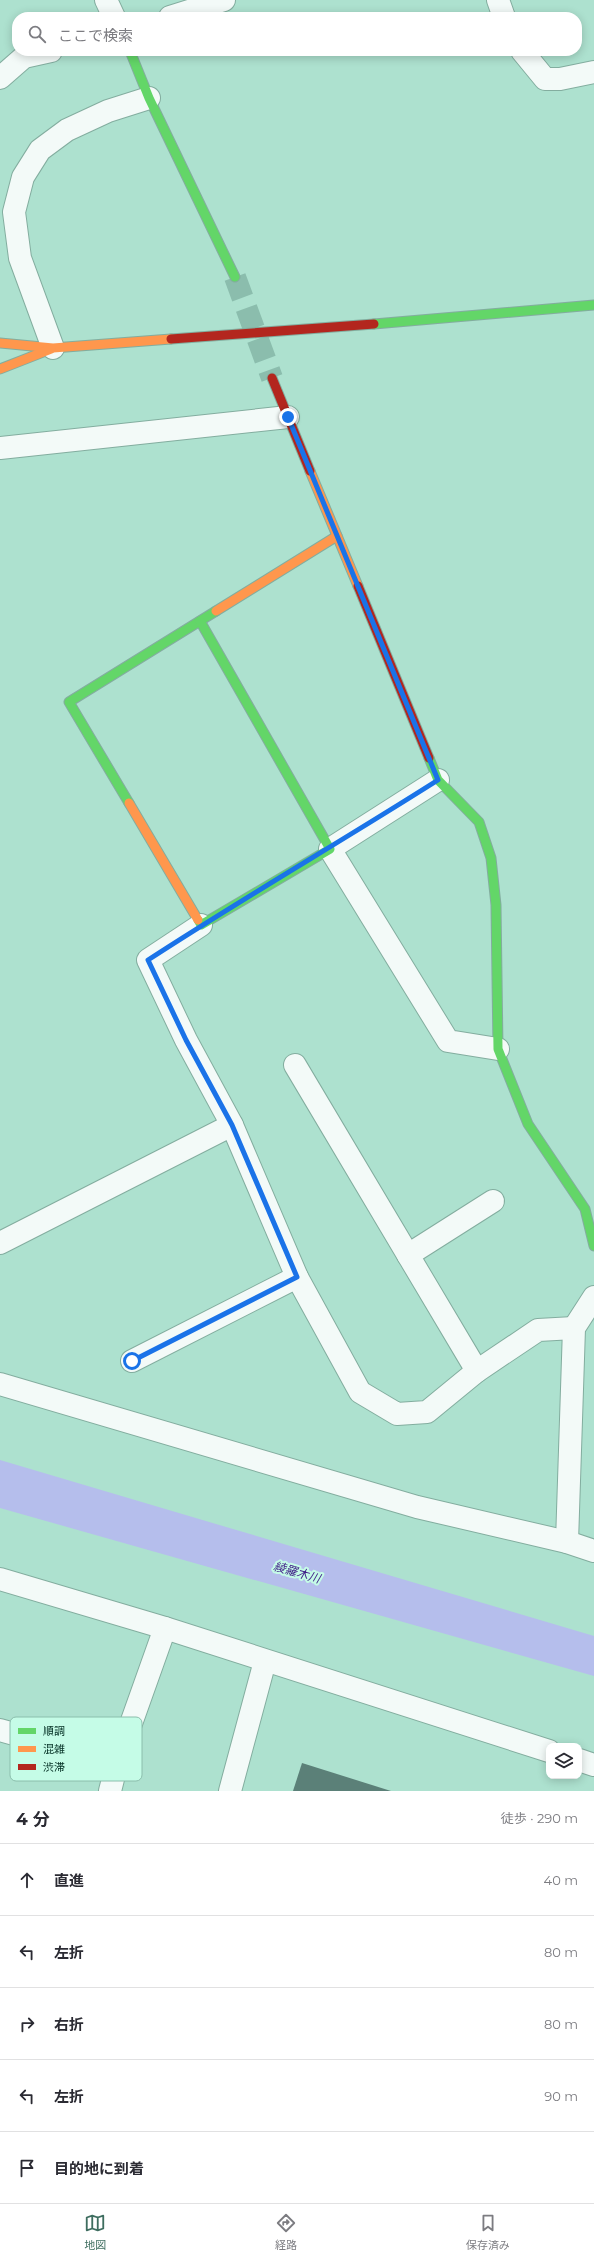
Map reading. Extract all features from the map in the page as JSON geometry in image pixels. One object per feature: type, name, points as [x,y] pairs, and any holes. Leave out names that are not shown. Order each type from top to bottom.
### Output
[{"type":"street","points":[[106,0],[112,12]]},
{"type":"street","points":[[186,12],[224,0]]},
{"type":"street","points":[[498,0],[502,12]]},
{"type":"street","points":[[0,78],[24,58],[31,56]]},
{"type":"street","points":[[132,56],[149,98],[235,277]]},
{"type":"street","points":[[526,56],[545,79],[560,79],[594,72]]},
{"type":"street","points":[[53,348],[20,258],[14,212],[23,177],[40,150],[67,130],[108,111],[149,98]]},
{"type":"street","points":[[0,343],[53,348],[493,315],[594,304]]},
{"type":"street","points":[[0,369],[53,348]]},
{"type":"street","points":[[272,378],[438,780],[479,822],[491,858],[496,905],[498,1049],[528,1124],[585,1209],[594,1246]]},
{"type":"street","points":[[0,448],[288,417]]},
{"type":"street","points":[[201,925],[69,702],[337,536]]},
{"type":"street","points":[[200,621],[330,849],[448,1042],[498,1049]]},
{"type":"street","points":[[438,780],[330,849],[201,925],[148,960],[186,1040],[232,1125],[297,1277],[360,1392],[397,1414],[427,1412],[477,1371],[538,1330],[574,1328]]},
{"type":"street","points":[[295,1065],[477,1371]]},
{"type":"street","points":[[0,1243],[232,1125]]},
{"type":"street","points":[[408,1255],[493,1202]]},
{"type":"street","points":[[132,1361],[297,1277]]},
{"type":"street","points":[[567,1542],[574,1328],[594,1297]]},
{"type":"street","points":[[0,1384],[417,1507],[567,1542],[594,1551]]},
{"type":"street","points":[[0,1579],[165,1628],[546,1749]]},
{"type":"street","points":[[133,1717],[165,1628]]},
{"type":"street","points":[[230,1791],[265,1661]]},
{"type":"street","points":[[0,1730],[10,1733]]},
{"type":"street","points":[[582,1761],[594,1765]]},
{"type":"street","points":[[110,1791],[112,1781]]},
{"type":"water","name":"綾羅木川","points":[[0,1460],[594,1636],[594,1676],[0,1508]]},
{"type":"building","points":[[302,1763],[391,1791],[293,1791]]},
{"type":"tunnel","points":[[235,277],[272,378]]},
{"type":"traffic: fast","points":[[132,56],[149,98],[235,277]]},
{"type":"traffic: fast","points":[[374,324],[594,305]]},
{"type":"traffic: fast","points":[[129,803],[69,702],[216,611]]},
{"type":"traffic: fast","points":[[198,920],[201,925],[330,849],[200,621]]},
{"type":"traffic: fast","points":[[429,758],[438,780],[479,822],[491,858],[496,905],[498,1049],[528,1124],[585,1209],[594,1246]]},
{"type":"traffic: slow","points":[[0,343],[53,348],[171,339]]},
{"type":"traffic: slow","points":[[0,369],[51,349]]},
{"type":"traffic: slow","points":[[310,471],[358,586]]},
{"type":"traffic: slow","points":[[216,611],[337,536]]},
{"type":"traffic: slow","points":[[129,803],[198,920]]},
{"type":"traffic: jam","points":[[171,339],[374,324]]},
{"type":"traffic: jam","points":[[272,378],[310,471]]},
{"type":"traffic: jam","points":[[358,586],[429,758]]},
{"type":"route","points":[[132,1361],[297,1277],[232,1125],[186,1040],[148,960],[201,925],[330,849],[438,780],[288,417]]}]
